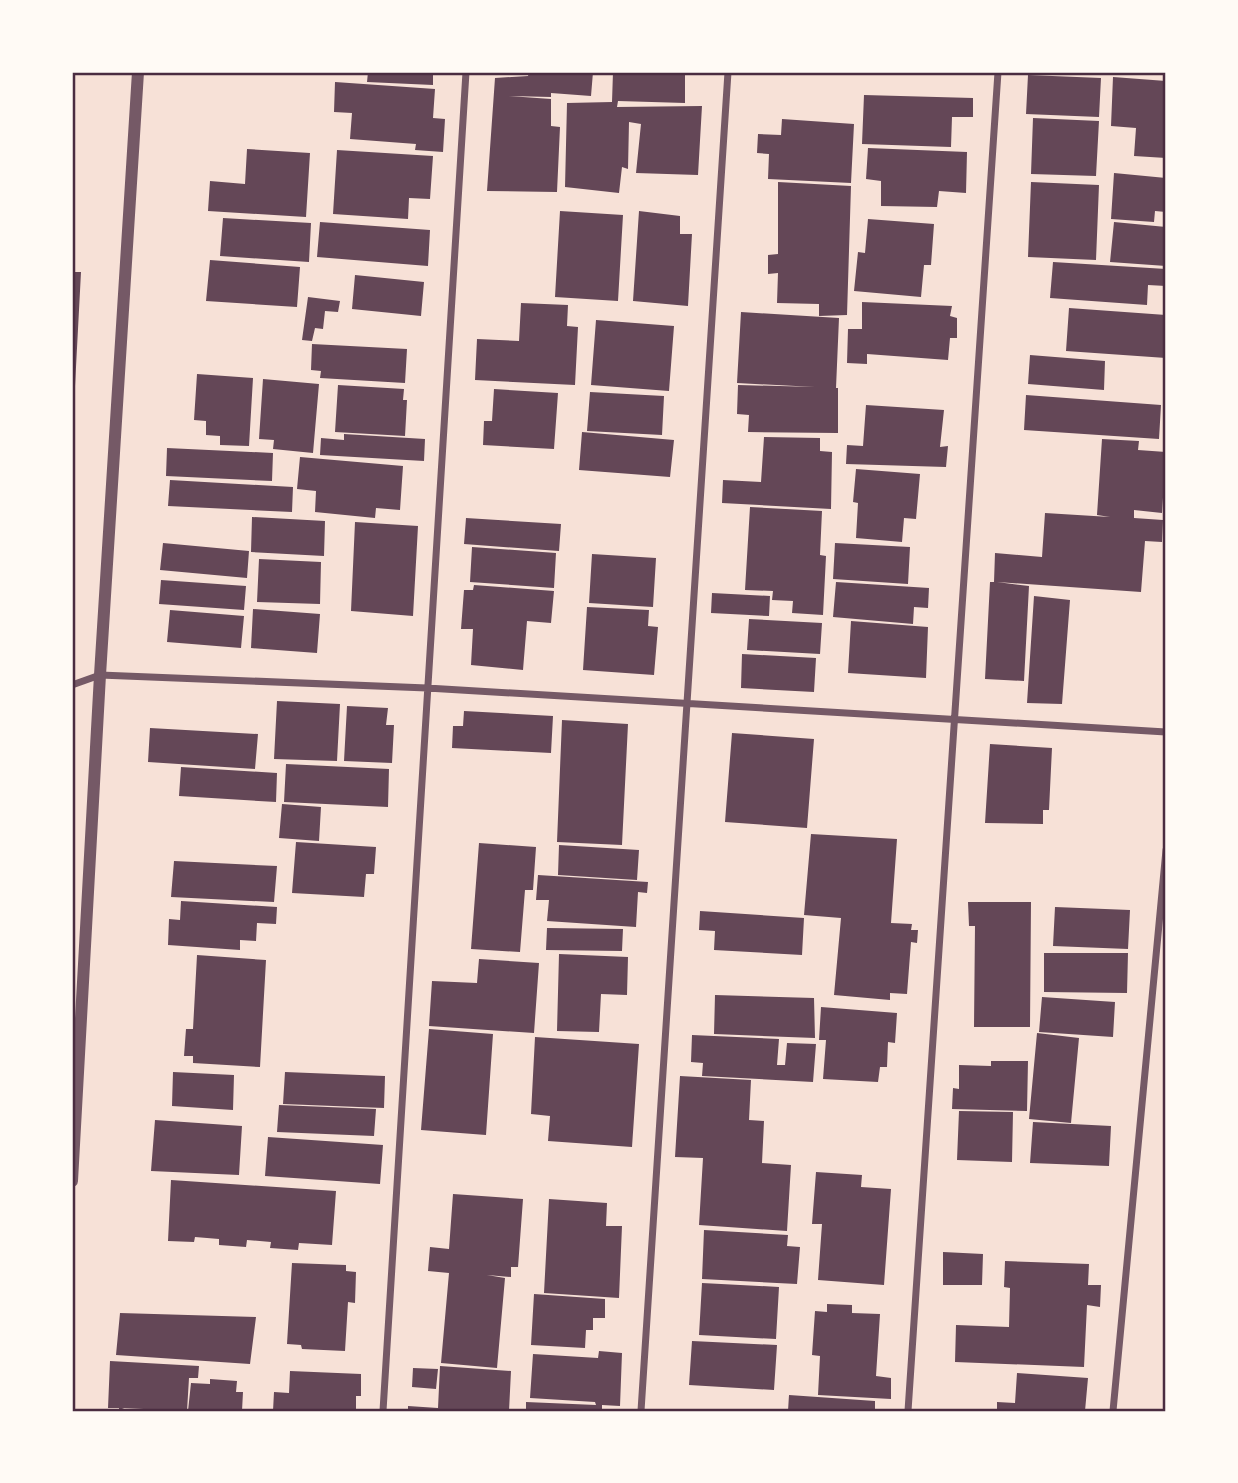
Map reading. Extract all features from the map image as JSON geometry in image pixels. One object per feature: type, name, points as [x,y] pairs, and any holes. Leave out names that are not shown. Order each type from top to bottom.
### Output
[{"type":"street","points":[[72,1181],[100,675],[138,72]]},
{"type":"street","points":[[383,1411],[466,72]]},
{"type":"street","points":[[641,1411],[728,72]]},
{"type":"street","points":[[908,1411],[998,72]]},
{"type":"street","points":[[72,685],[100,675],[427,688],[1166,732]]},
{"type":"street","points":[[1113,1411],[1166,850]]},
{"type":"building","points":[[368,72],[433,72],[433,85],[367,82]]},
{"type":"building","points":[[529,72],[593,72],[591,96],[551,93],[551,97],[509,96],[551,99],[551,126],[560,127],[557,192],[487,191],[495,78],[528,76]]},
{"type":"building","points":[[613,72],[685,72],[685,103],[618,101],[617,107],[702,106],[698,175],[636,173],[641,124],[629,122],[628,169],[622,167],[619,193],[565,187],[567,103],[612,102]]},
{"type":"building","points":[[1028,75],[1101,78],[1099,117],[1026,114]]},
{"type":"building","points":[[1113,77],[1166,81],[1166,158],[1134,156],[1136,128],[1111,126]]},
{"type":"building","points":[[335,82],[435,89],[433,118],[445,119],[443,152],[415,150],[416,144],[350,139],[352,113],[334,112]]},
{"type":"building","points":[[864,95],[973,98],[973,117],[952,117],[951,147],[862,144]]},
{"type":"building","points":[[1033,118],[1099,121],[1096,176],[1031,174]]},
{"type":"building","points":[[782,119],[854,124],[851,183],[768,179],[769,154],[757,153],[758,134],[781,135]]},
{"type":"building","points":[[868,148],[967,152],[966,193],[939,191],[937,207],[881,206],[881,181],[866,179]]},
{"type":"building","points":[[247,149],[310,153],[306,217],[208,211],[210,181],[245,184]]},
{"type":"building","points":[[337,150],[433,156],[430,199],[409,198],[408,219],[333,214]]},
{"type":"building","points":[[1114,173],[1166,178],[1166,212],[1155,211],[1154,222],[1111,219]]},
{"type":"building","points":[[778,182],[851,186],[847,315],[819,316],[819,304],[777,303],[778,273],[768,274],[768,255],[778,254]]},
{"type":"building","points":[[1031,182],[1099,185],[1096,260],[1028,257]]},
{"type":"building","points":[[560,211],[623,215],[618,301],[555,297]]},
{"type":"building","points":[[639,211],[680,216],[680,234],[692,234],[688,306],[633,301]]},
{"type":"building","points":[[223,218],[311,223],[309,262],[220,256]]},
{"type":"building","points":[[868,219],[934,224],[931,265],[924,265],[921,297],[854,291],[858,252],[865,253]]},
{"type":"building","points":[[320,222],[430,230],[428,266],[317,257]]},
{"type":"building","points":[[1114,222],[1166,227],[1166,266],[1110,262]]},
{"type":"building","points":[[210,260],[300,267],[297,307],[206,301]]},
{"type":"building","points":[[1053,262],[1166,269],[1166,286],[1148,285],[1147,305],[1050,298]]},
{"type":"building","points":[[72,272],[81,272],[75,386],[72,386]]},
{"type":"building","points":[[355,275],[424,282],[421,316],[352,309]]},
{"type":"building","points":[[308,297],[340,301],[338,312],[325,311],[323,329],[315,328],[312,341],[302,340]]},
{"type":"building","points":[[862,302],[952,306],[950,316],[957,318],[957,338],[950,338],[948,360],[867,354],[867,364],[847,363],[848,329],[862,329]]},
{"type":"building","points":[[521,303],[568,305],[567,326],[578,327],[575,385],[475,380],[477,339],[519,341]]},
{"type":"building","points":[[1069,308],[1166,315],[1166,358],[1066,351]]},
{"type":"building","points":[[741,312],[839,318],[836,388],[838,433],[748,432],[749,415],[737,414],[738,385],[815,387],[737,383]]},
{"type":"building","points":[[596,320],[674,326],[669,391],[591,385]]},
{"type":"building","points":[[312,344],[407,349],[405,383],[320,378],[321,371],[311,370]]},
{"type":"building","points":[[1030,355],[1105,361],[1104,390],[1028,384]]},
{"type":"building","points":[[197,374],[253,378],[249,446],[220,445],[220,436],[206,435],[206,421],[194,420]]},
{"type":"building","points":[[263,379],[319,384],[313,453],[273,449],[274,440],[259,439]]},
{"type":"building","points":[[338,385],[404,389],[403,400],[407,400],[405,436],[335,432]]},
{"type":"building","points":[[494,389],[558,393],[554,449],[483,445],[484,421],[492,421]]},
{"type":"building","points":[[590,392],[664,396],[662,435],[587,431]]},
{"type":"building","points":[[1026,395],[1161,405],[1159,439],[1024,430]]},
{"type":"building","points":[[866,405],[944,410],[940,447],[948,446],[946,467],[846,464],[847,445],[863,446]]},
{"type":"building","points":[[582,432],[674,440],[670,477],[579,470]]},
{"type":"building","points":[[344,434],[425,439],[424,461],[320,455],[321,438],[344,440]]},
{"type":"building","points":[[764,437],[820,438],[820,451],[832,452],[831,509],[722,503],[723,480],[761,482]]},
{"type":"building","points":[[1102,439],[1139,441],[1138,450],[1166,452],[1162,513],[1134,510],[1134,518],[1163,520],[1162,542],[1145,541],[1141,592],[997,582],[1029,586],[1024,681],[985,679],[990,582],[994,582],[995,553],[1042,557],[1045,513],[1110,517],[1097,515]]},
{"type":"building","points":[[167,448],[273,453],[272,481],[166,476]]},
{"type":"building","points":[[300,457],[403,466],[400,510],[376,508],[375,518],[315,512],[316,491],[297,489]]},
{"type":"building","points":[[856,469],[920,474],[916,519],[904,518],[902,542],[856,538],[858,503],[853,502]]},
{"type":"building","points":[[170,480],[293,487],[292,512],[168,506]]},
{"type":"building","points":[[750,507],[822,511],[820,555],[826,556],[823,615],[792,613],[793,601],[772,600],[773,591],[745,590]]},
{"type":"building","points":[[252,517],[325,521],[324,556],[251,552]]},
{"type":"building","points":[[466,518],[561,524],[559,551],[464,544]]},
{"type":"building","points":[[355,522],[418,526],[413,616],[351,611]]},
{"type":"building","points":[[163,543],[249,551],[247,578],[160,570]]},
{"type":"building","points":[[835,543],[910,547],[908,584],[833,579]]},
{"type":"building","points":[[472,547],[556,553],[554,588],[470,582]]},
{"type":"building","points":[[592,554],[656,558],[653,607],[589,603]]},
{"type":"building","points":[[259,559],[321,562],[320,604],[257,602]]},
{"type":"building","points":[[161,580],[246,586],[244,610],[159,604]]},
{"type":"building","points":[[836,582],[929,588],[928,608],[914,607],[913,624],[833,617]]},
{"type":"building","points":[[474,585],[554,591],[551,623],[527,621],[523,670],[471,665],[473,629],[461,629],[464,590],[473,590]]},
{"type":"building","points":[[712,593],[770,596],[769,616],[711,613]]},
{"type":"building","points":[[1034,596],[1070,600],[1062,704],[1027,703]]},
{"type":"building","points":[[587,607],[649,610],[648,626],[658,627],[654,675],[583,670]]},
{"type":"building","points":[[253,609],[320,614],[317,653],[251,648]]},
{"type":"building","points":[[170,610],[244,616],[241,648],[167,642]]},
{"type":"building","points":[[749,619],[822,623],[820,654],[747,650]]},
{"type":"building","points":[[851,621],[928,627],[926,678],[848,673]]},
{"type":"building","points":[[742,654],[816,658],[814,692],[741,688]]},
{"type":"building","points":[[277,701],[340,704],[337,761],[274,759]]},
{"type":"building","points":[[347,706],[388,708],[386,725],[394,725],[392,763],[344,761]]},
{"type":"building","points":[[464,711],[553,716],[551,753],[452,748],[453,726],[463,726]]},
{"type":"building","points":[[562,720],[628,724],[622,845],[557,842]]},
{"type":"building","points":[[150,728],[258,734],[255,769],[148,762]]},
{"type":"building","points":[[732,733],[814,739],[807,828],[725,822]]},
{"type":"building","points":[[990,744],[1052,748],[1049,810],[1043,810],[1043,824],[985,823]]},
{"type":"building","points":[[286,764],[389,769],[388,807],[284,802]]},
{"type":"building","points":[[181,767],[277,773],[276,802],[179,796]]},
{"type":"building","points":[[282,804],[321,807],[319,841],[279,838]]},
{"type":"building","points":[[811,834],[897,839],[891,923],[912,924],[911,930],[918,930],[917,943],[911,942],[907,994],[890,993],[890,1000],[834,995],[841,918],[804,915]]},
{"type":"building","points":[[296,842],[376,847],[374,874],[366,874],[364,897],[292,893]]},
{"type":"building","points":[[479,843],[536,847],[533,890],[525,890],[520,952],[471,949]]},
{"type":"building","points":[[559,845],[639,850],[637,880],[558,875]]},
{"type":"building","points":[[174,861],[277,866],[274,902],[171,897]]},
{"type":"building","points":[[538,875],[648,882],[647,893],[638,892],[636,927],[547,921],[549,900],[536,900]]},
{"type":"building","points":[[181,901],[277,907],[276,924],[257,923],[256,941],[240,940],[240,950],[168,945],[169,919],[180,920]]},
{"type":"building","points":[[968,902],[1031,902],[1030,1027],[974,1027],[975,926],[969,926]]},
{"type":"building","points":[[1055,907],[1130,910],[1128,949],[1053,946]]},
{"type":"building","points":[[700,911],[804,918],[802,955],[714,950],[715,931],[699,930]]},
{"type":"building","points":[[547,928],[623,929],[622,951],[546,950]]},
{"type":"building","points":[[1044,953],[1128,953],[1127,993],[1044,992]]},
{"type":"building","points":[[559,954],[628,957],[627,995],[601,994],[599,1032],[557,1031]]},
{"type":"building","points":[[197,955],[266,960],[260,1067],[193,1063],[193,1056],[184,1056],[186,1029],[193,1029]]},
{"type":"building","points":[[479,959],[539,963],[534,1033],[429,1026],[432,981],[477,983]]},
{"type":"building","points":[[715,995],[814,998],[815,1038],[714,1034]]},
{"type":"building","points":[[1042,997],[1115,1002],[1113,1037],[1039,1032]]},
{"type":"building","points":[[821,1007],[897,1013],[895,1043],[888,1042],[887,1067],[880,1067],[878,1082],[823,1079],[826,1040],[819,1040]]},
{"type":"building","points":[[429,1029],[493,1034],[486,1135],[421,1130]]},
{"type":"building","points":[[1037,1033],[1079,1038],[1071,1123],[1029,1119]]},
{"type":"building","points":[[692,1035],[779,1039],[777,1065],[785,1065],[787,1043],[816,1044],[813,1082],[702,1076],[703,1063],[691,1062]]},
{"type":"building","points":[[535,1037],[639,1044],[632,1147],[548,1141],[550,1116],[531,1114]]},
{"type":"building","points":[[991,1061],[1028,1061],[1027,1111],[952,1109],[953,1088],[959,1089],[959,1065],[991,1066]]},
{"type":"building","points":[[173,1072],[234,1075],[233,1110],[172,1106]]},
{"type":"building","points":[[285,1072],[385,1076],[384,1108],[283,1104]]},
{"type":"building","points":[[680,1076],[751,1080],[749,1120],[764,1121],[762,1163],[791,1165],[787,1231],[699,1225],[703,1158],[675,1157]]},
{"type":"building","points":[[279,1105],[376,1109],[374,1136],[277,1132]]},
{"type":"building","points":[[959,1111],[1013,1112],[1012,1162],[957,1160]]},
{"type":"building","points":[[155,1120],[242,1126],[239,1175],[151,1171]]},
{"type":"building","points":[[1033,1122],[1111,1126],[1109,1166],[1030,1163]]},
{"type":"building","points":[[268,1137],[383,1145],[380,1184],[265,1176]]},
{"type":"building","points":[[816,1172],[862,1175],[861,1187],[891,1189],[884,1285],[818,1280],[822,1224],[812,1224]]},
{"type":"building","points":[[171,1180],[336,1191],[332,1245],[299,1243],[298,1250],[270,1248],[271,1242],[247,1240],[246,1247],[219,1245],[219,1239],[195,1237],[194,1242],[168,1241]]},
{"type":"building","points":[[453,1194],[523,1199],[518,1267],[511,1267],[511,1277],[487,1275],[505,1278],[497,1368],[441,1363],[449,1273],[428,1271],[430,1247],[449,1249]]},
{"type":"building","points":[[549,1199],[607,1203],[606,1226],[622,1226],[619,1298],[544,1293]]},
{"type":"building","points":[[704,1230],[788,1235],[787,1246],[800,1247],[797,1284],[702,1279]]},
{"type":"building","points":[[943,1252],[983,1254],[982,1285],[943,1285]]},
{"type":"building","points":[[1005,1261],[1089,1264],[1088,1285],[1101,1285],[1100,1307],[1087,1305],[1084,1367],[955,1362],[956,1325],[1009,1327],[1010,1288],[1004,1287]]},
{"type":"building","points":[[292,1263],[346,1265],[346,1271],[356,1272],[355,1303],[348,1302],[345,1351],[302,1349],[301,1345],[287,1344]]},
{"type":"building","points":[[702,1283],[779,1287],[776,1339],[699,1335]]},
{"type":"building","points":[[534,1294],[605,1299],[605,1318],[593,1318],[593,1330],[586,1330],[585,1348],[531,1345]]},
{"type":"building","points":[[827,1304],[852,1305],[852,1313],[880,1314],[876,1376],[891,1378],[891,1399],[818,1395],[820,1356],[812,1355],[815,1311],[827,1312]]},
{"type":"building","points":[[120,1313],[256,1317],[250,1364],[116,1355]]},
{"type":"building","points":[[692,1341],[777,1345],[774,1390],[689,1385]]},
{"type":"building","points":[[599,1351],[622,1353],[620,1406],[602,1405],[602,1411],[526,1411],[526,1402],[596,1405],[595,1402],[530,1398],[533,1354],[598,1358]]},
{"type":"building","points":[[110,1361],[199,1366],[198,1378],[189,1378],[187,1411],[122,1408],[129,1411],[119,1411],[119,1408],[108,1408]]},
{"type":"building","points":[[440,1366],[511,1371],[509,1411],[408,1411],[408,1406],[438,1408]]},
{"type":"building","points":[[413,1368],[438,1369],[436,1389],[412,1387]]},
{"type":"building","points":[[290,1371],[361,1374],[361,1396],[356,1396],[356,1411],[273,1411],[274,1392],[289,1393]]},
{"type":"building","points":[[1017,1373],[1088,1378],[1085,1411],[997,1411],[997,1402],[1015,1403]]},
{"type":"building","points":[[210,1379],[237,1381],[236,1392],[243,1392],[242,1411],[188,1411],[191,1383],[210,1384]]},
{"type":"building","points":[[789,1395],[875,1401],[875,1411],[788,1411]]}]
